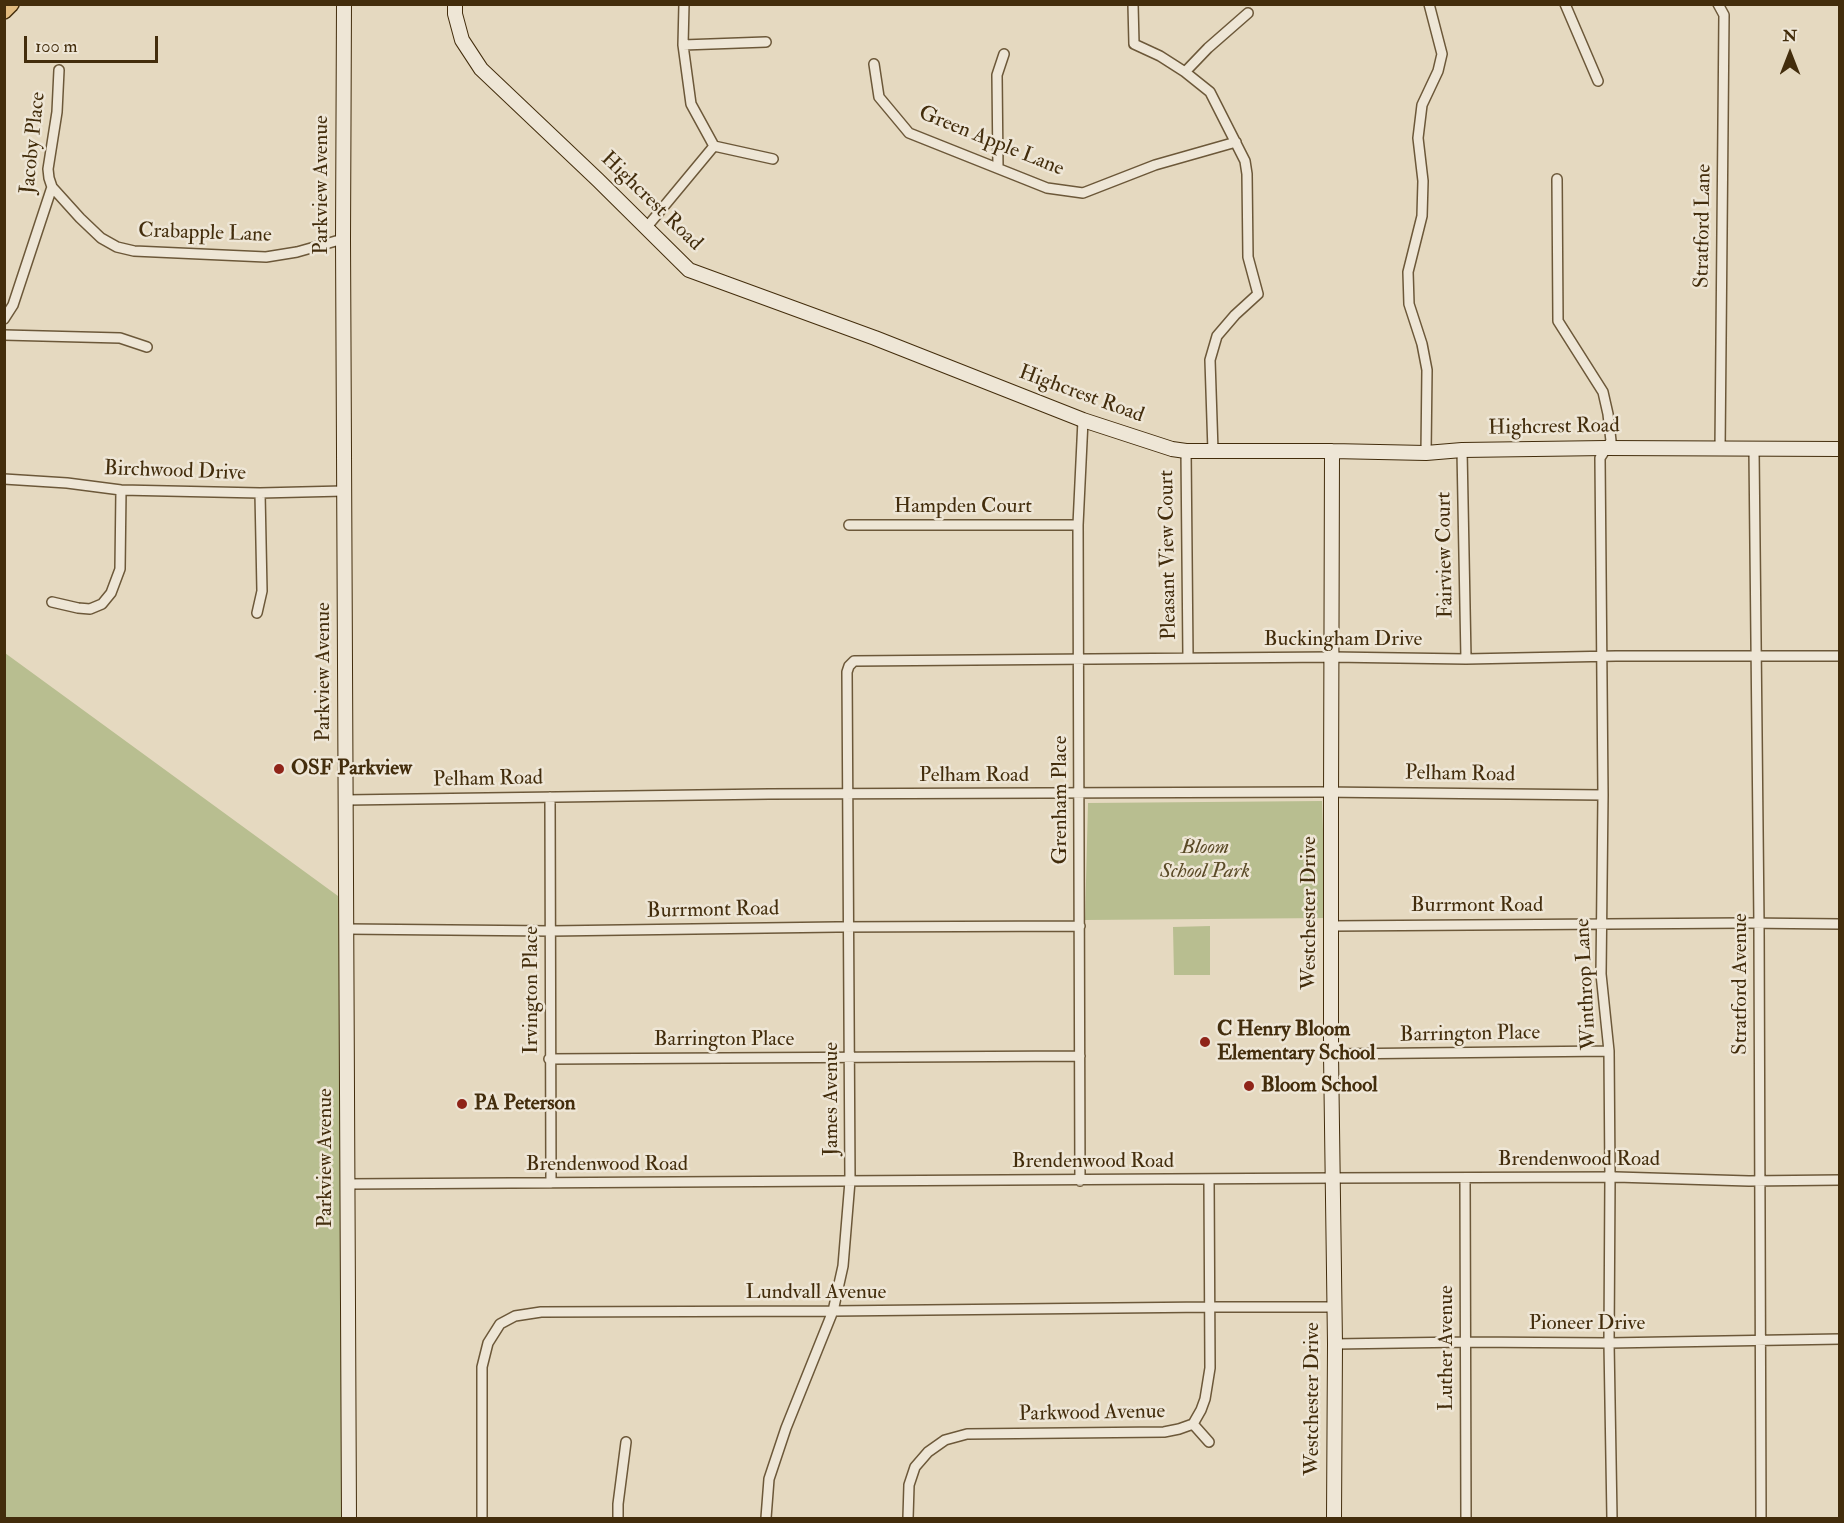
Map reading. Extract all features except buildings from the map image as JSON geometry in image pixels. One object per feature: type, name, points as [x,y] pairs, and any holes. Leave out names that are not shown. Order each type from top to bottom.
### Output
[{"type":"main road","points":[[4,11],[10,4]]},
{"type":"street","name":"Parkview Avenue","points":[[344,4],[349,1518]]},
{"type":"street","name":"Highcrest Road","points":[[455,4],[455,14],[462,40],[482,69],[689,270],[874,338],[1083,420],[1172,449],[1426,453],[1462,450],[1606,448],[1839,449]]},
{"type":"street","points":[[684,4],[683,45],[691,104],[714,146],[772,159]]},
{"type":"street","points":[[1133,4],[1134,44],[1160,56],[1210,92],[1245,161],[1248,257],[1258,294],[1217,336],[1210,360],[1213,451]]},
{"type":"street","points":[[1426,453],[1427,370],[1422,344],[1409,304],[1408,273],[1422,216],[1423,181],[1418,138],[1422,105],[1438,71],[1442,54],[1429,4]]},
{"type":"street","points":[[1565,4],[1598,81]]},
{"type":"street","name":"Stratford Lane","points":[[1718,4],[1724,15],[1720,450]]},
{"type":"street","points":[[1185,72],[1248,13]]},
{"type":"street","points":[[683,45],[766,42]]},
{"type":"street","points":[[998,168],[997,75],[1004,54]]},
{"type":"street","name":"Green Apple Lane","points":[[873,64],[879,97],[909,133],[1047,188],[1083,193],[1155,165],[1236,142]]},
{"type":"street","name":"Jacoby Place","points":[[4,319],[13,305],[52,187],[48,169],[57,112],[59,70]]},
{"type":"street","points":[[646,228],[714,146]]},
{"type":"street","name":"Winthrop Lane","points":[[1557,179],[1558,321],[1603,392],[1611,441],[1600,458],[1603,795],[1601,923],[1602,987],[1609,1051],[1609,1343],[1612,1518]]},
{"type":"street","name":"Crabapple Lane","points":[[52,187],[101,238],[117,247],[134,251],[266,257],[297,252],[343,239]]},
{"type":"street","points":[[4,335],[120,338],[147,347]]},
{"type":"street","name":"Grenham Place","points":[[1080,1181],[1078,525],[1083,420]]},
{"type":"street","name":"Fairview Court","points":[[1462,450],[1466,659]]},
{"type":"street","name":"Stratford Avenue","points":[[1754,450],[1759,924],[1758,1181],[1761,1518]]},
{"type":"street","name":"Pleasant View Court","points":[[1186,451],[1188,658]]},
{"type":"street","name":"Westchester Drive","points":[[1332,451],[1331,1054],[1335,1344],[1334,1518]]},
{"type":"street","name":"Birchwood Drive","points":[[4,478],[122,490],[260,493],[344,490]]},
{"type":"street","points":[[52,602],[90,609],[102,604],[111,593],[120,569],[122,490]]},
{"type":"street","points":[[257,613],[262,591],[260,493]]},
{"type":"street","name":"Hampden Court","points":[[849,525],[1078,525]]},
{"type":"street","name":"Buckingham Drive","points":[[849,666],[854,661],[1079,658],[1466,659],[1602,656],[1839,656]]},
{"type":"street","name":"James Avenue","points":[[766,1518],[770,1479],[786,1428],[833,1311],[843,1266],[850,1181],[847,672],[849,666]]},
{"type":"street","name":"Pelham Road","points":[[346,800],[849,794],[1331,792],[1603,795]]},
{"type":"street","name":"Irvington Place","points":[[550,797],[551,1183]]},
{"type":"street","name":"Burrmont Road","points":[[1332,926],[1601,923],[1839,924]]},
{"type":"street","name":"Burrmont Road","points":[[346,929],[551,931],[1080,926]]},
{"type":"street","name":"Barrington Place","points":[[1331,1054],[1609,1051]]},
{"type":"street","name":"Barrington Place","points":[[549,1059],[1080,1056]]},
{"type":"street","name":"Brendenwood Road","points":[[347,1184],[1333,1178],[1839,1180]]},
{"type":"street","name":"Luther Avenue","points":[[1465,1178],[1466,1518]]},
{"type":"street","name":"Parkwood Avenue","points":[[908,1518],[909,1485],[915,1467],[928,1452],[945,1440],[967,1434],[1164,1432],[1193,1424],[1201,1410],[1210,1368],[1209,1180]]},
{"type":"street","name":"Lundvall Avenue","points":[[482,1518],[482,1367],[488,1343],[500,1324],[515,1316],[541,1312],[1334,1307]]},
{"type":"street","name":"Pioneer Drive","points":[[1335,1344],[1839,1339]]},
{"type":"street","points":[[1193,1424],[1209,1442]]},
{"type":"street","points":[[618,1518],[626,1442]]},
{"type":"green space","points":[[5,653],[338,896],[344,930],[348,1518],[5,1518]]},
{"type":"green space","name":"Bloom School Park","points":[[1322,801],[1326,918],[1085,920],[1088,803]]},
{"type":"green space","points":[[1210,926],[1210,975],[1174,975],[1173,927]]},
{"type":"place","name":"OSF Parkview","points":[[279,769]]},
{"type":"place","name":"C Henry Bloom Elementary School","points":[[1205,1042]]},
{"type":"place","name":"Bloom School","points":[[1249,1086]]},
{"type":"place","name":"PA Peterson","points":[[462,1104]]}]
